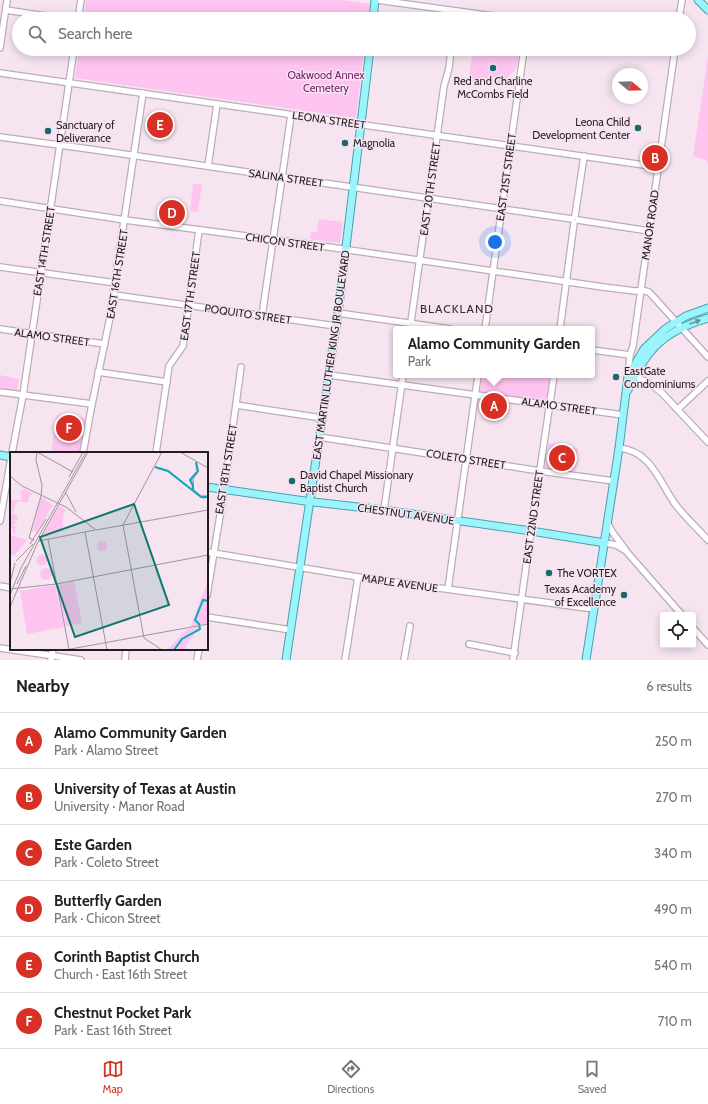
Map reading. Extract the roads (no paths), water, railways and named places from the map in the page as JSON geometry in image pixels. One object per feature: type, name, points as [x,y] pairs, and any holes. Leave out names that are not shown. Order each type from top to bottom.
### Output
[{"type":"main road","points":[[374,12],[376,0]]},
{"type":"main road","points":[[698,0],[708,10]]},
{"type":"main road","name":"EAST MARTIN LUTHER KING JR BOULEVARD","points":[[286,660],[338,313],[369,56]]},
{"type":"main road","points":[[586,660],[626,394],[631,376],[655,346],[679,324],[708,308]]},
{"type":"main road","points":[[679,324],[708,318]]},
{"type":"main road","points":[[0,455],[10,458]]},
{"type":"main road","name":"CHESTNUT AVENUE","points":[[208,487],[384,510],[604,543]]},
{"type":"street","points":[[0,48],[7,0]]},
{"type":"street","points":[[79,12],[81,0]]},
{"type":"street","points":[[376,0],[463,12]]},
{"type":"street","points":[[680,12],[682,0]]},
{"type":"street","points":[[6,10],[19,12]]},
{"type":"street","name":"EAST 14TH STREET","points":[[12,452],[32,334],[73,56]]},
{"type":"street","name":"EAST 20TH STREET","points":[[411,326],[444,86],[449,68],[450,56]]},
{"type":"street","name":"EAST 21ST STREET","points":[[485,326],[523,56]]},
{"type":"street","name":"MANOR ROAD","points":[[631,376],[630,355],[633,346],[674,56]]},
{"type":"street","name":"LEONA STREET","points":[[0,73],[658,167]]},
{"type":"street","name":"EAST 16TH STREET","points":[[83,452],[116,283],[143,93]]},
{"type":"street","points":[[208,166],[218,104]]},
{"type":"street","points":[[262,316],[291,115]]},
{"type":"street","name":"SALINA STREET","points":[[0,137],[60,144],[649,231]]},
{"type":"street","points":[[560,326],[584,156]]},
{"type":"street","name":"CHICON STREET","points":[[0,201],[566,282],[641,291]]},
{"type":"street","name":"EAST 17TH STREET","points":[[156,452],[169,366],[183,346],[200,230]]},
{"type":"street","points":[[0,267],[116,283]]},
{"type":"street","points":[[641,291],[649,292],[708,357]]},
{"type":"street","name":"POQUITO STREET","points":[[114,295],[336,326]]},
{"type":"street","points":[[338,313],[411,326]]},
{"type":"street","name":"ALAMO STREET","points":[[0,329],[105,344]]},
{"type":"street","points":[[595,350],[630,355]]},
{"type":"street","name":"EAST 18TH STREET","points":[[208,588],[224,490],[241,367]]},
{"type":"street","points":[[98,372],[167,382]]},
{"type":"street","name":"ALAMO STREET","points":[[329,375],[623,415]]},
{"type":"street","points":[[631,376],[656,388],[678,409],[708,442]]},
{"type":"street","points":[[384,510],[403,378]]},
{"type":"street","points":[[448,589],[478,378]]},
{"type":"street","name":"EAST 22ND STREET","points":[[513,660],[530,531],[554,378]]},
{"type":"street","points":[[678,409],[708,382]]},
{"type":"street","points":[[0,392],[92,404]]},
{"type":"street","points":[[236,405],[322,418]]},
{"type":"street","name":"COLETO STREET","points":[[319,437],[540,471],[614,480]]},
{"type":"street","points":[[619,448],[629,449],[649,464],[659,476],[680,510],[708,540]]},
{"type":"street","points":[[0,521],[10,464]]},
{"type":"street","points":[[608,521],[611,530],[626,551],[679,612]]},
{"type":"street","points":[[604,543],[616,545],[626,551]]},
{"type":"street","name":"MAPLE AVENUE","points":[[208,552],[358,577],[594,609]]},
{"type":"street","points":[[345,660],[358,577]]},
{"type":"street","points":[[0,586],[10,588]]},
{"type":"street","points":[[208,617],[291,630]]},
{"type":"street","points":[[404,660],[410,626]]},
{"type":"street","points":[[696,631],[708,645]]},
{"type":"street","points":[[469,644],[515,653]]},
{"type":"street","points":[[0,648],[10,650]]},
{"type":"street","points":[[10,650],[52,658],[81,660]]},
{"type":"street","points":[[125,660],[126,650]]},
{"type":"street","points":[[197,660],[199,650]]},
{"type":"place","name":"Red and Charline McCombs Field","points":[[493,68]]},
{"type":"place","name":"Corinth Baptist Church","points":[[160,125]]},
{"type":"place","name":"Leona Child Development Center","points":[[638,128]]},
{"type":"place","name":"Sanctuary of Deliverance","points":[[48,131]]},
{"type":"place","name":"Magnolia","points":[[345,143]]},
{"type":"place","name":"University of Texas at Austin","points":[[655,158]]},
{"type":"place","name":"Butterfly Garden","points":[[172,213]]},
{"type":"place","name":"EastGate Condominiums","points":[[616,377]]},
{"type":"place","name":"Alamo Community Garden","points":[[494,406]]},
{"type":"place","name":"Chestnut Pocket Park","points":[[69,428]]},
{"type":"place","name":"Este Garden","points":[[562,458]]},
{"type":"place","name":"David Chapel Missionary Baptist Church","points":[[292,481]]},
{"type":"place","name":"The VORTEX","points":[[549,573]]},
{"type":"place","name":"Texas Academy of Excellence","points":[[624,595]]},
{"type":"district","name":"BLACKLAND","points":[[457,308]]},
{"type":"park label","name":"Oakwood Annex Cemetery","points":[[326,81]]}]
